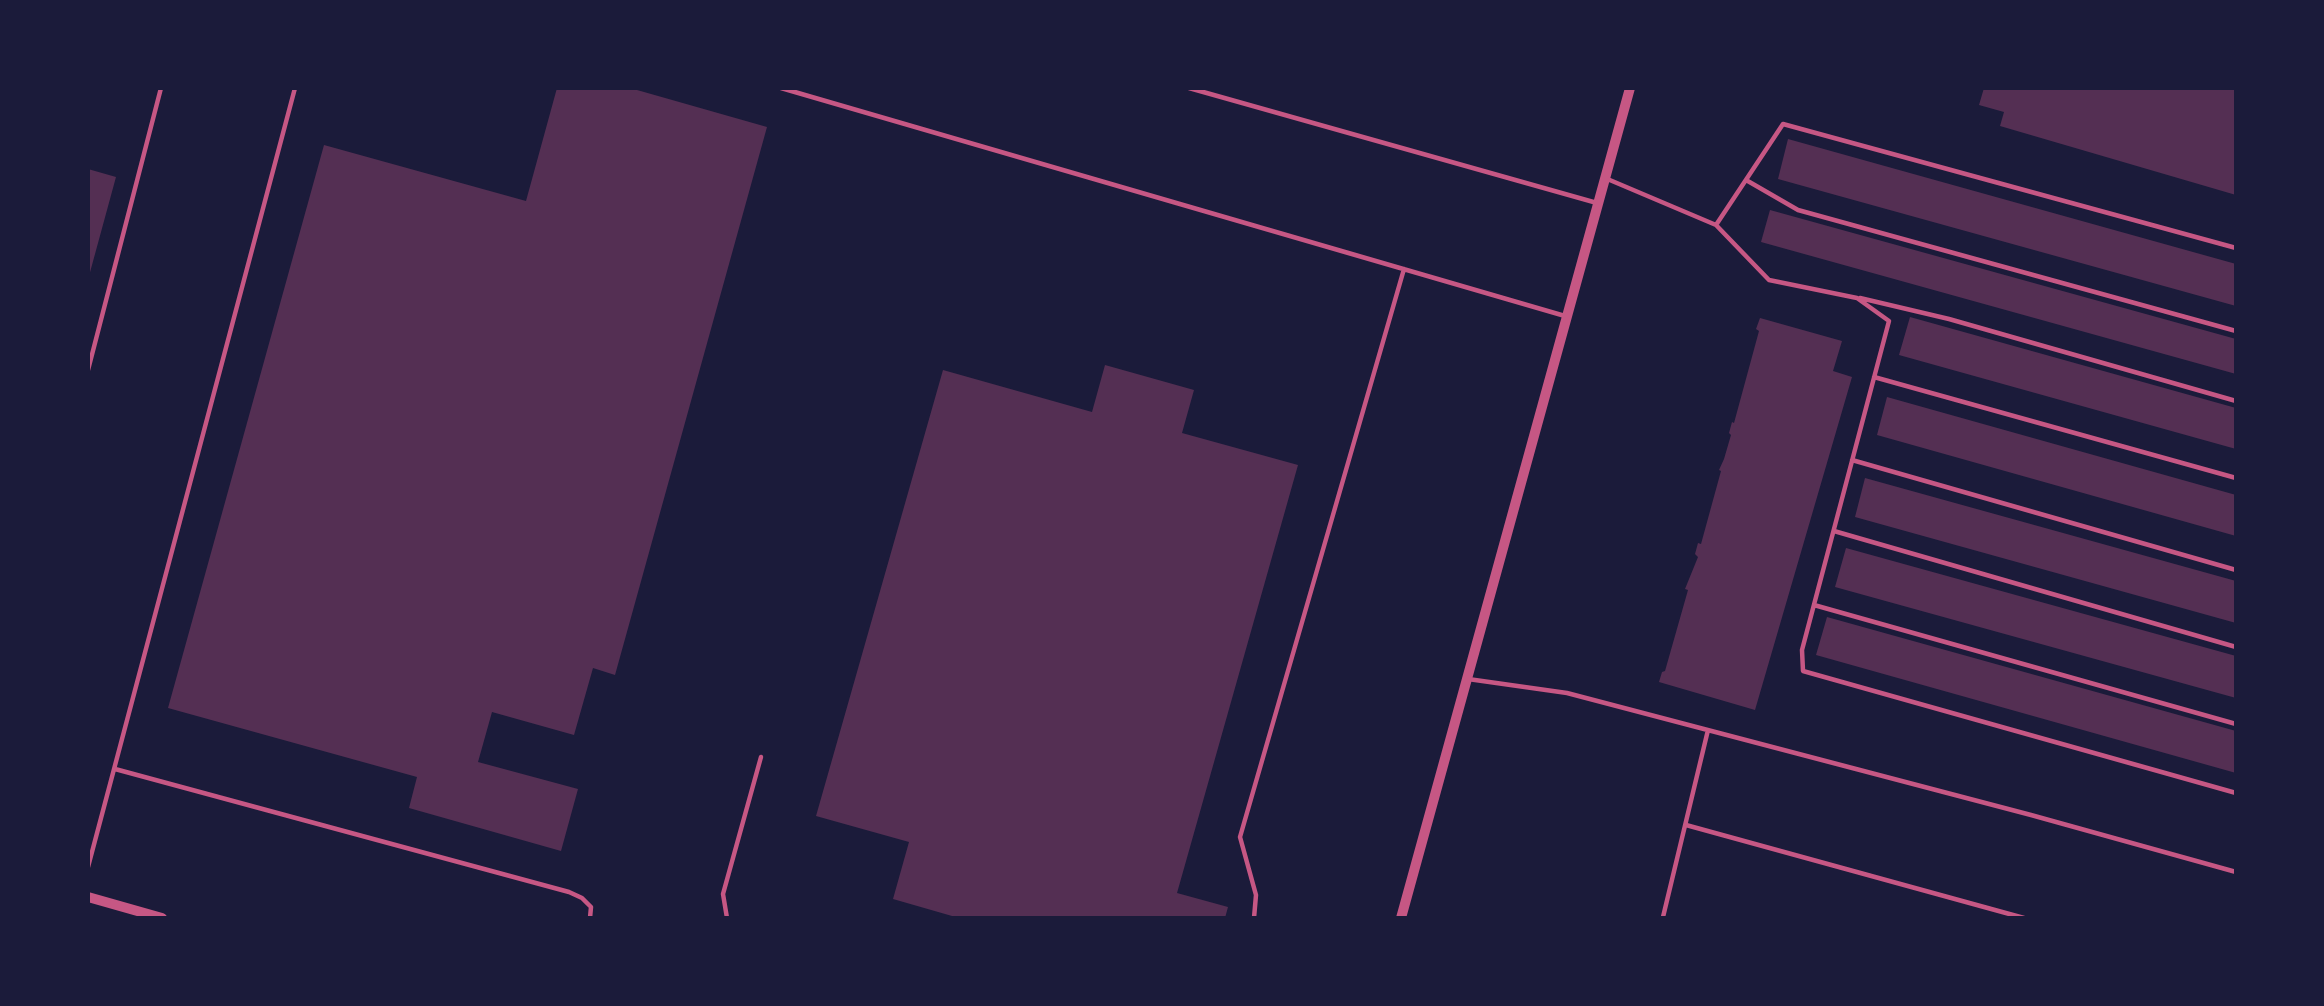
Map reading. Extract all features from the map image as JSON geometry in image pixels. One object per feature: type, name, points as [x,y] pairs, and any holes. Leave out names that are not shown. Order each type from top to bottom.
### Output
[{"type":"street","points":[[1401,918],[1629,88]]},
{"type":"street","points":[[88,897],[162,918]]},
{"type":"lane","points":[[88,370],[162,88]]},
{"type":"lane","points":[[88,867],[295,88]]},
{"type":"lane","points":[[781,88],[1567,317]]},
{"type":"lane","points":[[1189,88],[1598,204]]},
{"type":"lane","points":[[1716,225],[1783,124],[2235,248]]},
{"type":"lane","points":[[1605,178],[1716,225],[1769,280],[1949,319],[2235,401]]},
{"type":"lane","points":[[1746,180],[1798,210],[2235,331]]},
{"type":"lane","points":[[1254,918],[1256,895],[1240,837],[1404,269]]},
{"type":"lane","points":[[1857,298],[1889,321],[1802,650],[1803,671],[2235,793]]},
{"type":"lane","points":[[1874,377],[2235,478]]},
{"type":"lane","points":[[1852,460],[2235,570]]},
{"type":"lane","points":[[1834,531],[2235,647]]},
{"type":"lane","points":[[1814,605],[2235,724]]},
{"type":"lane","points":[[1468,679],[1567,693],[2031,815],[2235,872]]},
{"type":"lane","points":[[1665,918],[1663,917],[1708,730]]},
{"type":"lane","points":[[727,918],[723,894],[761,757]]},
{"type":"lane","points":[[115,769],[569,892],[582,898],[591,907],[590,918]]},
{"type":"lane","points":[[1686,825],[2024,918]]},
{"type":"building","points":[[557,88],[630,88],[767,127],[615,675],[593,668],[574,735],[492,712],[478,762],[578,789],[561,851],[409,808],[417,777],[168,708],[324,145],[526,201]]},
{"type":"building","points":[[1984,88],[2236,88],[2236,195],[2000,126],[2004,112],[1979,105]]},
{"type":"building","points":[[1788,139],[2236,264],[2236,306],[1778,179]]},
{"type":"building","points":[[88,169],[116,177],[89,276],[88,276]]},
{"type":"building","points":[[1770,210],[2236,339],[2236,374],[1761,242]]},
{"type":"building","points":[[1910,317],[2236,408],[2236,449],[1899,355]]},
{"type":"building","points":[[1760,318],[1842,341],[1833,371],[1852,377],[1755,710],[1659,682],[1662,672],[1665,671],[1688,590],[1685,589],[1698,557],[1695,554],[1698,543],[1701,544],[1721,471],[1719,470],[1731,435],[1729,433],[1732,422],[1734,423],[1759,331],[1756,329]]},
{"type":"building","points":[[1105,365],[1194,390],[1182,433],[1298,465],[1177,893],[1228,907],[1225,918],[959,918],[893,899],[909,842],[816,816],[943,370],[1092,412]]},
{"type":"building","points":[[1887,397],[2236,495],[2236,536],[1877,435]]},
{"type":"building","points":[[1865,478],[2236,581],[2236,623],[1855,517]]},
{"type":"building","points":[[1846,548],[2236,656],[2236,698],[1835,587]]},
{"type":"building","points":[[1827,617],[2236,731],[2236,773],[1816,655]]}]
